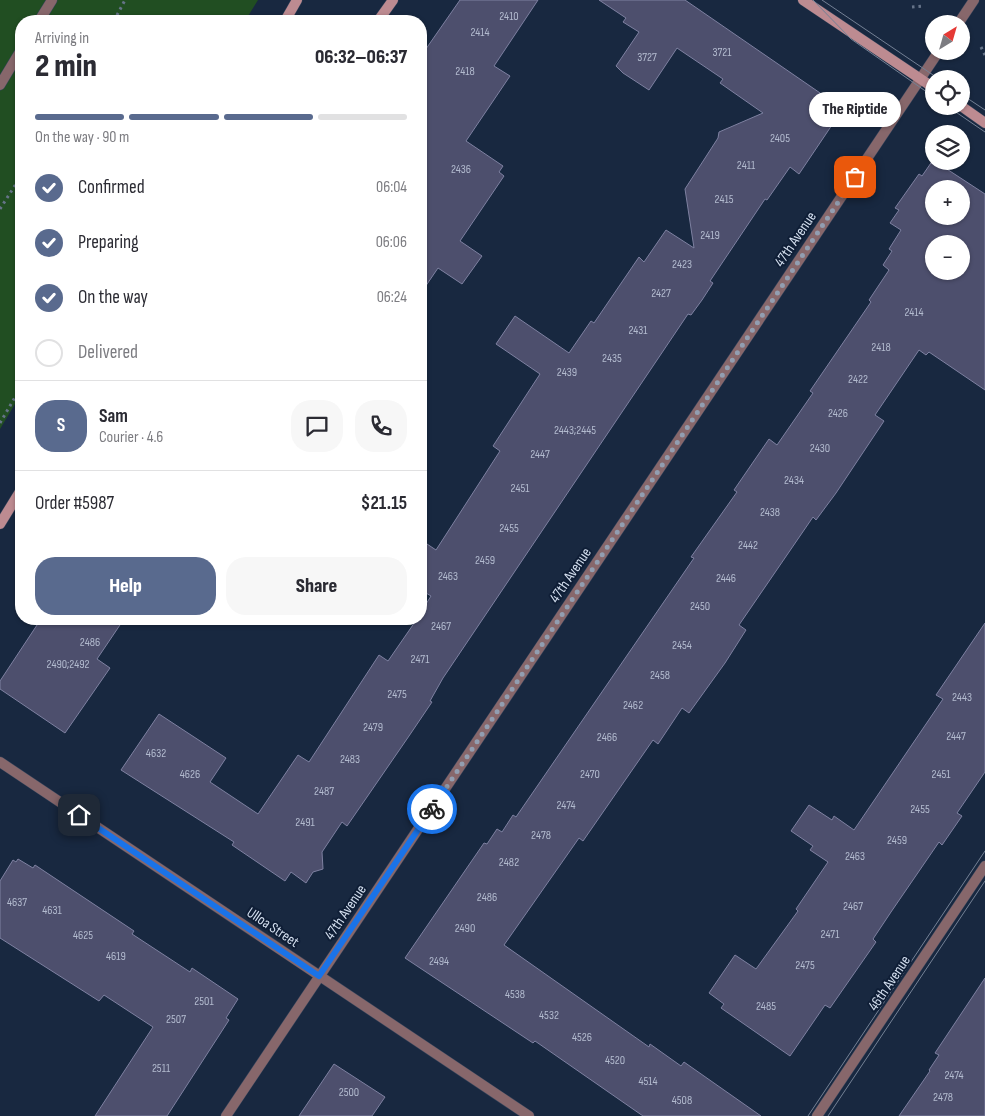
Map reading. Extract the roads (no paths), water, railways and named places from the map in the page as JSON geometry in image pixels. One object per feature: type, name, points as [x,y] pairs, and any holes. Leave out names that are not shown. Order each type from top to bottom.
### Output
[{"type":"street","points":[[43,15],[52,0]]},
{"type":"street","points":[[288,15],[297,0]]},
{"type":"street","points":[[382,15],[393,0]]},
{"type":"street","points":[[803,0],[925,82]]},
{"type":"street","points":[[964,15],[974,0]]},
{"type":"street","points":[[0,85],[15,60]]},
{"type":"street","name":"47th Avenue","points":[[226,1116],[933,60]]},
{"type":"street","points":[[970,112],[985,122]]},
{"type":"street","points":[[0,524],[15,500]]},
{"type":"street","name":"Ulloa Street","points":[[0,762],[528,1116]]},
{"type":"street","name":"46th Avenue","points":[[817,1116],[985,866]]},
{"type":"tram line","points":[[813,0],[851,39],[925,91]]},
{"type":"tram line","points":[[822,0],[926,70]]},
{"type":"tram line","points":[[970,100],[985,110]]},
{"type":"tram line","points":[[960,115],[985,132]]},
{"type":"tram line","points":[[808,1116],[985,851]]},
{"type":"tram line","points":[[828,1116],[985,881]]},
{"type":"place","name":"The Riptide","points":[[855,177]]}]
